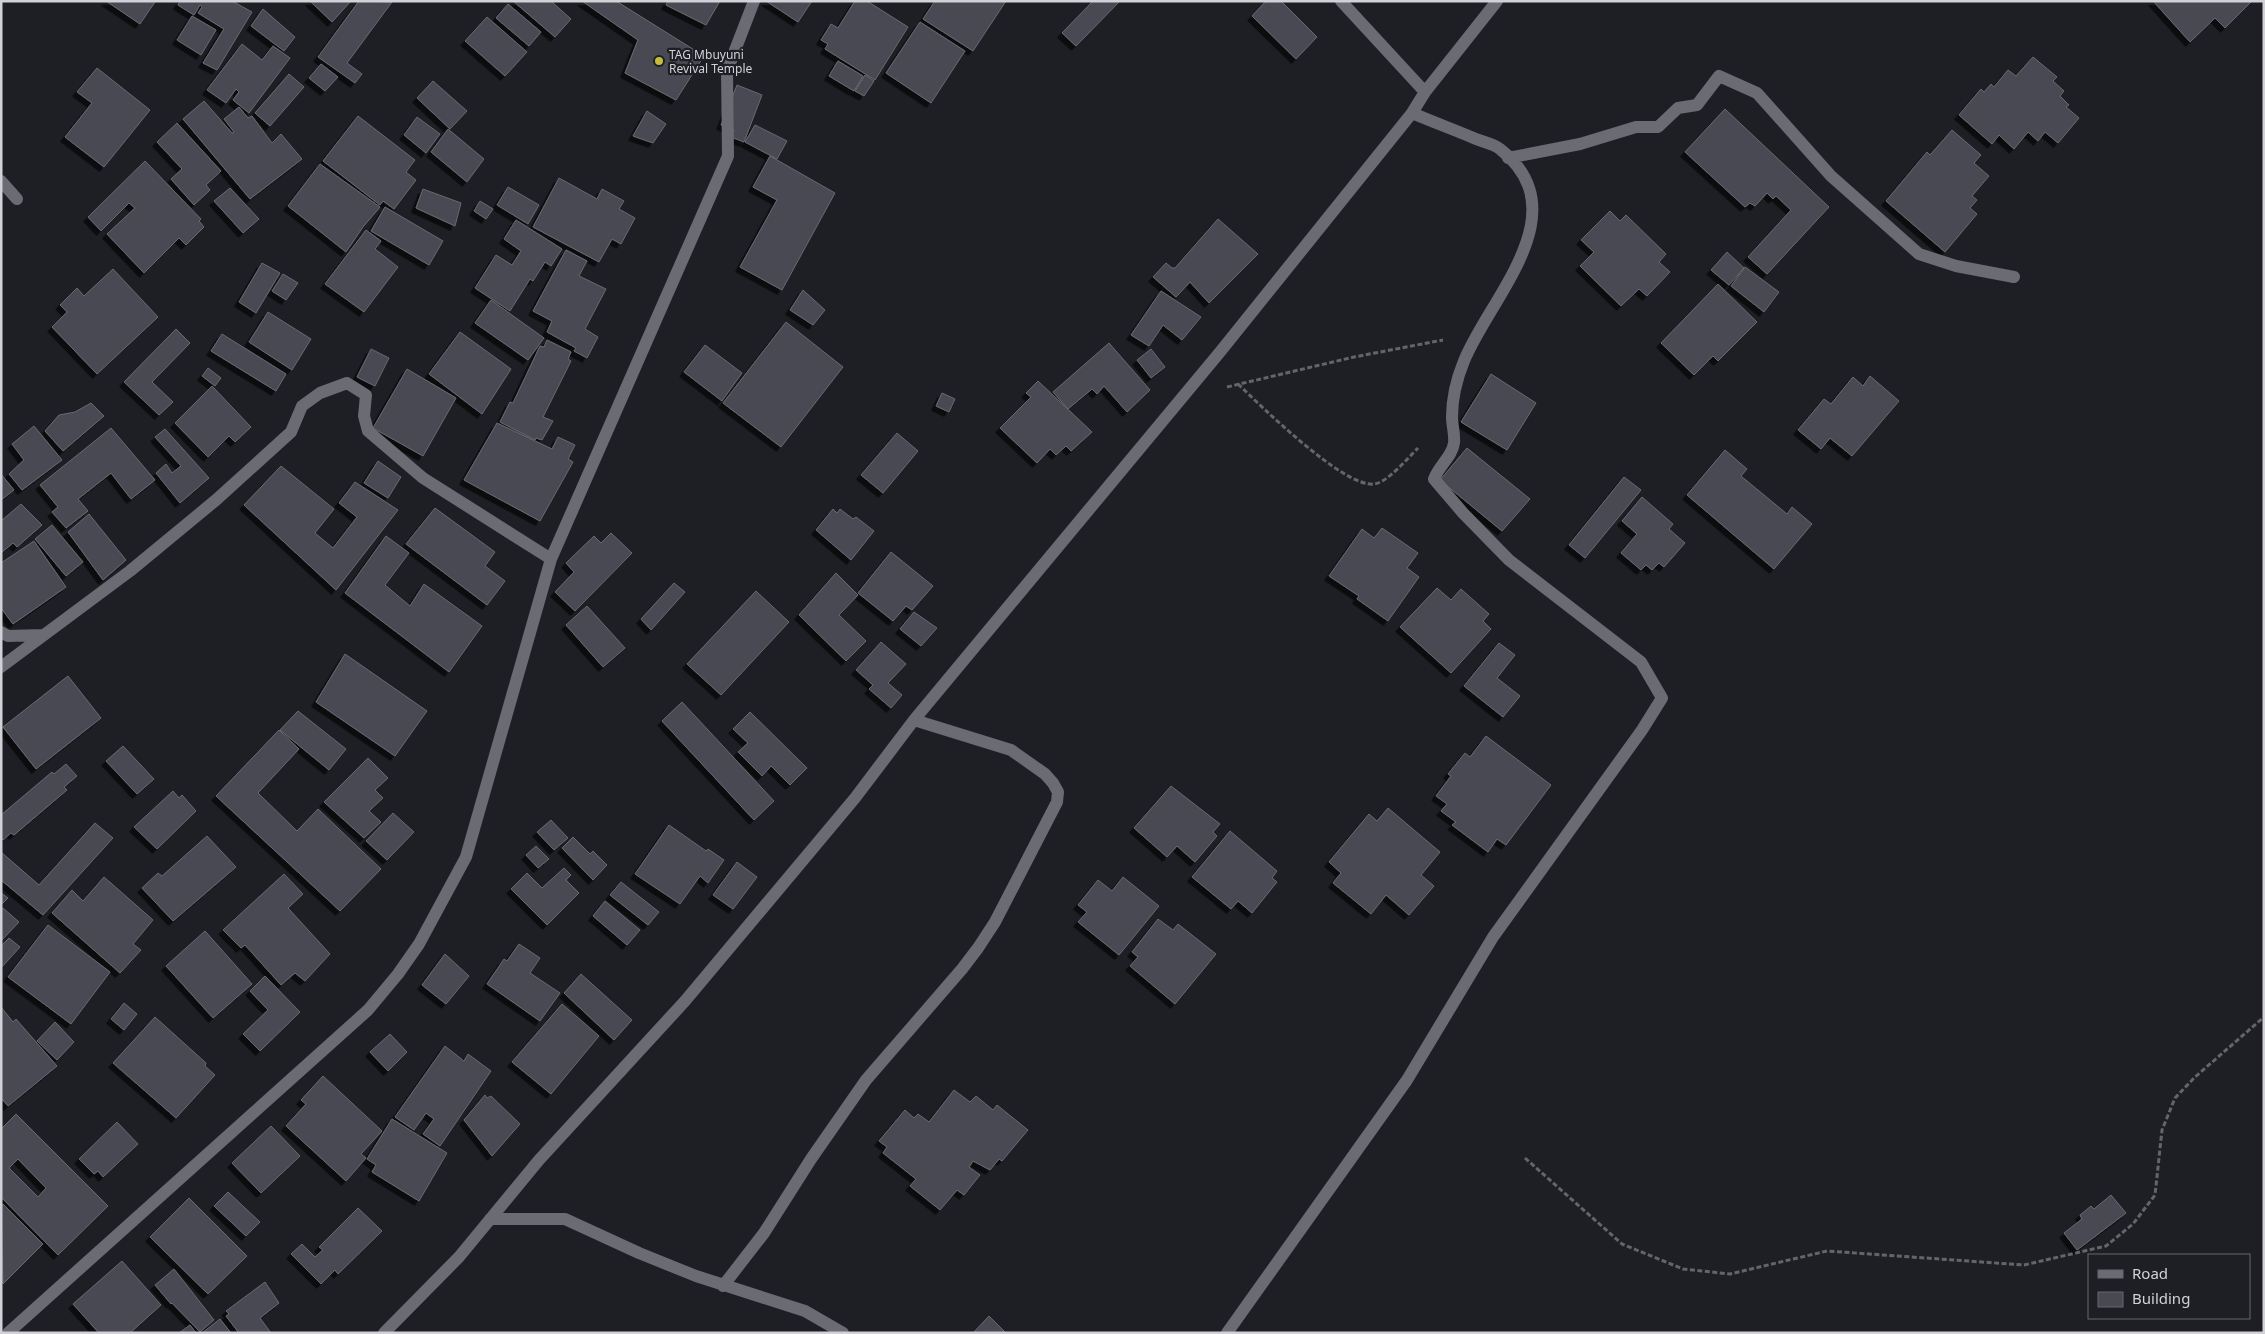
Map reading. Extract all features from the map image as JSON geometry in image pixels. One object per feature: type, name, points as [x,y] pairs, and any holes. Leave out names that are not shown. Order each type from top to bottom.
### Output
[{"type":"street","points":[[8,1333],[368,1010],[398,974],[419,944],[466,857],[552,559],[728,156],[727,71],[754,1]]},
{"type":"street","points":[[1341,1],[1425,92]]},
{"type":"street","points":[[384,1333],[459,1257],[545,1154],[684,1001],[855,798],[914,720],[1213,360],[1412,114],[1425,92],[1497,1]]},
{"type":"street","points":[[1508,158],[1580,144],[1636,127],[1658,127],[1678,108],[1697,105],[1719,76],[1757,93],[1830,176],[1919,254],[1956,266],[2014,277]]},
{"type":"street","points":[[1227,1333],[1407,1080],[1492,937],[1642,730],[1662,698],[1641,662],[1509,560],[1439,488],[1434,479],[1438,468],[1448,457],[1454,442],[1452,415],[1457,382],[1464,360],[1524,250],[1531,226],[1534,204],[1525,179],[1500,148],[1412,114]]},
{"type":"street","points":[[1,181],[17,199]]},
{"type":"street","points":[[1,667],[130,571],[216,500],[291,432],[302,406],[320,394],[347,384],[366,394],[364,416],[368,431],[416,472],[552,559]]},
{"type":"street","points":[[1,632],[8,636],[42,635]]},
{"type":"street","points":[[723,1286],[764,1233],[811,1159],[866,1080],[978,948],[995,922],[1057,802],[1058,792],[1053,783],[1045,774],[1012,750],[914,720]]},
{"type":"street","points":[[490,1219],[565,1219],[638,1253],[723,1286],[804,1311],[843,1333]]},
{"type":"path","points":[[1220,390],[1238,384],[1354,357],[1478,334]]},
{"type":"path","points":[[1238,384],[1296,437],[1336,468],[1350,477],[1370,484],[1383,481],[1452,415]]},
{"type":"path","points":[[1525,1158],[1622,1244],[1683,1269],[1730,1274],[1827,1251],[2024,1265],[2106,1246],[2133,1224],[2155,1195],[2162,1130],[2175,1098],[2195,1077],[2264,1017]]},
{"type":"building","points":[[106,1],[154,1],[155,2],[140,24]]},
{"type":"building","points":[[180,1],[232,1],[252,12],[217,70],[203,63],[224,29],[198,13],[202,7],[200,5],[194,15],[178,5]]},
{"type":"building","points":[[310,1],[351,1],[332,22]]},
{"type":"building","points":[[359,1],[392,2],[347,63],[362,74],[355,83],[318,57]]},
{"type":"building","points":[[513,1],[553,1],[571,19],[555,37]]},
{"type":"building","points":[[582,1],[616,1],[704,56],[676,100],[625,73],[638,40]]},
{"type":"building","points":[[668,1],[720,1],[706,25],[666,5]]},
{"type":"building","points":[[766,1],[812,1],[798,22]]},
{"type":"building","points":[[855,1],[867,1],[908,27],[875,80],[825,49],[828,44],[821,40],[831,24],[838,28]]},
{"type":"building","points":[[935,1],[1006,1],[973,51],[923,19]]},
{"type":"building","points":[[1093,1],[1120,1],[1076,46],[1062,33]]},
{"type":"building","points":[[1266,1],[1281,1],[1317,37],[1296,59],[1252,16]]},
{"type":"building","points":[[2153,1],[2252,1],[2225,28],[2215,18],[2190,42]]},
{"type":"building","points":[[508,4],[541,32],[529,46],[496,18]]},
{"type":"building","points":[[263,9],[295,37],[284,51],[251,26]]},
{"type":"building","points":[[192,16],[216,30],[201,55],[177,40]]},
{"type":"building","points":[[487,17],[527,52],[505,76],[465,41]]},
{"type":"building","points":[[920,22],[965,51],[931,103],[886,73]]},
{"type":"building","points":[[242,44],[262,60],[273,46],[290,58],[249,113],[233,100],[239,92],[236,89],[226,103],[207,90]]},
{"type":"building","points":[[2033,57],[2057,77],[2053,81],[2064,91],[2060,96],[2069,105],[2066,107],[2079,118],[2058,143],[2045,132],[2038,141],[2028,132],[2014,149],[1999,135],[1992,144],[1959,115],[1981,89],[1984,92],[1991,84],[1994,87],[2008,70],[2016,76]]},
{"type":"building","points":[[838,61],[863,76],[854,91],[829,76]]},
{"type":"building","points":[[321,64],[338,77],[325,91],[309,78]]},
{"type":"building","points":[[97,68],[150,110],[104,167],[65,137],[92,103],[77,92]]},
{"type":"building","points":[[289,74],[304,87],[270,126],[255,113]]},
{"type":"building","points":[[865,75],[874,81],[864,96],[855,91]]},
{"type":"building","points":[[433,81],[467,111],[450,129],[417,98]]},
{"type":"building","points":[[737,85],[762,95],[744,142],[731,137],[734,130],[721,125]]},
{"type":"building","points":[[204,101],[232,133],[234,132],[224,119],[239,107],[248,118],[252,116],[272,143],[281,134],[302,159],[250,199],[183,119]]},
{"type":"building","points":[[1725,109],[1829,207],[1767,274],[1748,257],[1791,210],[1776,196],[1773,199],[1767,193],[1755,206],[1750,203],[1745,207],[1685,152]]},
{"type":"building","points":[[647,111],[666,124],[653,143],[633,136]]},
{"type":"building","points":[[358,116],[415,160],[406,172],[416,180],[394,209],[383,201],[380,205],[323,161]]},
{"type":"building","points":[[417,117],[440,134],[426,153],[404,135]]},
{"type":"building","points":[[177,123],[221,171],[206,185],[210,190],[194,205],[171,179],[182,169],[157,142]]},
{"type":"building","points":[[755,125],[787,141],[777,159],[745,142]]},
{"type":"building","points":[[448,129],[484,159],[467,182],[431,152]]},
{"type":"building","points":[[1952,130],[1981,155],[1974,163],[1989,176],[1972,196],[1977,200],[1970,208],[1977,214],[1945,252],[1886,201],[1927,152],[1930,155]]},
{"type":"building","points":[[770,156],[835,193],[782,290],[740,267],[777,200],[753,187]]},
{"type":"building","points":[[145,161],[201,219],[199,221],[204,227],[186,245],[179,238],[144,273],[107,234],[135,208],[129,203],[101,231],[88,217]]},
{"type":"building","points":[[320,164],[380,207],[363,227],[346,252],[288,206]]},
{"type":"building","points":[[559,178],[597,199],[602,189],[624,201],[619,209],[635,218],[621,244],[612,239],[599,262],[533,227]]},
{"type":"building","points":[[508,187],[539,205],[528,224],[497,205]]},
{"type":"building","points":[[230,188],[259,219],[243,233],[214,201]]},
{"type":"building","points":[[423,189],[461,203],[455,226],[416,208]]},
{"type":"building","points":[[480,201],[493,209],[486,219],[474,211]]},
{"type":"building","points":[[385,207],[443,241],[429,265],[371,231]]},
{"type":"building","points":[[1610,211],[1620,221],[1626,215],[1666,254],[1659,262],[1670,272],[1647,296],[1639,289],[1621,306],[1580,266],[1594,252],[1581,240]]},
{"type":"building","points":[[1218,219],[1258,254],[1209,303],[1190,282],[1176,297],[1153,277],[1166,263],[1175,268]]},
{"type":"building","points":[[516,220],[562,249],[551,266],[545,262],[533,281],[530,279],[510,311],[475,288],[496,255],[512,265],[521,251],[504,239]]},
{"type":"building","points":[[366,230],[381,241],[375,249],[398,267],[364,312],[325,284]]},
{"type":"building","points":[[566,250],[587,261],[579,276],[606,289],[585,329],[598,337],[587,358],[574,351],[576,348],[547,332],[552,321],[533,311]]},
{"type":"building","points":[[1727,252],[1744,268],[1729,285],[1711,270]]},
{"type":"building","points":[[262,263],[280,273],[256,313],[239,302]]},
{"type":"building","points":[[1745,267],[1779,292],[1764,312],[1731,286]]},
{"type":"building","points":[[113,269],[158,317],[97,374],[52,327],[67,312],[60,305],[77,288],[84,296]]},
{"type":"building","points":[[283,274],[298,283],[286,300],[272,291]]},
{"type":"building","points":[[1718,284],[1757,322],[1718,361],[1713,356],[1694,375],[1661,343]]},
{"type":"building","points":[[803,290],[825,310],[813,325],[790,310]]},
{"type":"building","points":[[1161,291],[1201,317],[1182,340],[1163,325],[1149,346],[1131,335]]},
{"type":"building","points":[[491,300],[544,338],[528,360],[475,323]]},
{"type":"building","points":[[268,312],[311,339],[292,370],[249,342]]},
{"type":"building","points":[[786,322],[843,367],[781,447],[723,403]]},
{"type":"building","points":[[176,329],[190,343],[152,382],[173,402],[159,415],[124,382]]},
{"type":"building","points":[[460,332],[511,369],[482,414],[429,374]]},
{"type":"building","points":[[222,334],[286,374],[276,391],[211,351]]},
{"type":"building","points":[[547,340],[571,352],[568,359],[571,361],[543,417],[553,421],[542,440],[536,438],[535,440],[500,422],[510,402],[513,403],[540,346],[544,347]]},
{"type":"building","points":[[1109,343],[1150,390],[1127,412],[1104,386],[1097,394],[1092,389],[1068,409],[1053,392]]},
{"type":"building","points":[[705,345],[742,373],[722,401],[684,372]]},
{"type":"building","points":[[371,349],[389,358],[375,386],[357,377]]},
{"type":"building","points":[[1151,349],[1165,367],[1151,378],[1137,360]]},
{"type":"building","points":[[208,368],[221,378],[215,386],[202,376]]},
{"type":"building","points":[[407,369],[456,398],[423,456],[373,428]]},
{"type":"building","points":[[1491,374],[1536,403],[1507,450],[1461,422]]},
{"type":"building","points":[[1870,376],[1899,401],[1852,456],[1830,438],[1821,449],[1798,430],[1824,399],[1831,404],[1853,377],[1863,386]]},
{"type":"building","points":[[1038,381],[1092,432],[1071,451],[1066,446],[1056,455],[1050,449],[1037,463],[1000,428],[1031,397],[1026,393]]},
{"type":"building","points":[[212,386],[251,427],[235,442],[229,436],[208,457],[175,423]]},
{"type":"building","points":[[942,393],[955,399],[949,412],[936,406]]},
{"type":"building","points":[[91,403],[104,416],[63,451],[45,431],[59,415],[75,412]]},
{"type":"building","points":[[497,423],[552,449],[558,437],[575,445],[568,459],[573,462],[540,521],[464,480]]},
{"type":"building","points":[[34,426],[62,460],[22,490],[9,474],[24,460],[12,444]]},
{"type":"building","points":[[111,428],[155,480],[131,499],[111,473],[78,499],[88,511],[66,528],[52,512],[58,507],[40,485]]},
{"type":"building","points":[[165,429],[209,478],[180,503],[156,473],[166,464],[172,473],[181,466],[155,437]]},
{"type":"building","points":[[897,433],[918,451],[883,493],[861,475]]},
{"type":"building","points":[[1467,448],[1530,499],[1502,531],[1440,480]]},
{"type":"building","points":[[1725,450],[1747,469],[1741,476],[1787,514],[1792,507],[1812,524],[1774,569],[1687,495]]},
{"type":"building","points":[[378,461],[401,477],[388,498],[364,483]]},
{"type":"building","points":[[281,466],[334,509],[315,533],[333,548],[357,517],[339,503],[355,482],[398,510],[336,590],[244,505]]},
{"type":"building","points":[[1,474],[14,490],[1,500]]},
{"type":"building","points":[[1624,477],[1641,490],[1585,558],[1569,545]]},
{"type":"building","points":[[1642,497],[1673,524],[1669,529],[1685,543],[1664,567],[1659,563],[1652,570],[1646,565],[1641,570],[1621,553],[1637,534],[1622,521]]},
{"type":"building","points":[[21,504],[42,525],[17,547],[13,543],[1,553],[1,521]]},
{"type":"building","points":[[435,508],[495,552],[485,566],[505,581],[487,605],[406,544]]},
{"type":"building","points":[[833,509],[837,513],[840,509],[853,519],[856,517],[874,531],[851,560],[816,530]]},
{"type":"building","points":[[89,514],[126,560],[103,580],[68,532]]},
{"type":"building","points":[[52,525],[83,562],[66,576],[35,539]]},
{"type":"building","points":[[1382,528],[1418,553],[1407,568],[1419,577],[1388,621],[1357,599],[1359,596],[1329,576],[1362,529],[1374,538]]},
{"type":"building","points":[[611,533],[632,553],[575,611],[555,592],[574,572],[566,563],[594,536],[601,543]]},
{"type":"building","points":[[386,536],[409,553],[385,585],[410,606],[424,584],[482,626],[449,672],[345,593]]},
{"type":"building","points":[[34,541],[66,587],[13,624],[1,608],[1,563]]},
{"type":"building","points":[[891,552],[933,586],[912,610],[906,606],[893,621],[858,593]]},
{"type":"building","points":[[836,573],[858,595],[839,615],[866,641],[846,661],[799,615]]},
{"type":"building","points":[[674,583],[685,592],[651,630],[641,619]]},
{"type":"building","points":[[1437,588],[1451,600],[1461,589],[1489,614],[1483,621],[1491,629],[1451,673],[1400,627]]},
{"type":"building","points":[[756,591],[789,622],[721,695],[687,664]]},
{"type":"building","points":[[587,606],[625,648],[603,667],[566,625]]},
{"type":"building","points":[[914,612],[937,628],[921,646],[900,629]]},
{"type":"building","points":[[881,642],[906,664],[888,683],[902,695],[891,708],[869,689],[873,685],[856,670]]},
{"type":"building","points":[[1499,643],[1515,655],[1497,678],[1520,696],[1503,717],[1464,686]]},
{"type":"building","points":[[345,654],[427,711],[395,756],[316,702]]},
{"type":"building","points":[[68,676],[101,718],[36,769],[3,727]]},
{"type":"building","points":[[682,702],[774,801],[754,820],[662,721]]},
{"type":"building","points":[[298,711],[346,749],[329,770],[280,730]]},
{"type":"building","points":[[750,712],[807,768],[790,785],[771,766],[762,776],[738,752],[748,743],[733,729]]},
{"type":"building","points":[[279,730],[299,749],[258,793],[297,831],[318,809],[381,869],[340,911],[216,796]]},
{"type":"building","points":[[1486,736],[1551,785],[1506,845],[1497,839],[1488,852],[1452,825],[1456,822],[1441,811],[1447,804],[1436,796],[1451,776],[1448,774],[1465,753],[1470,757]]},
{"type":"building","points":[[123,746],[154,779],[137,794],[106,761]]},
{"type":"building","points":[[368,758],[388,778],[375,790],[383,798],[369,811],[381,822],[364,838],[324,802]]},
{"type":"building","points":[[66,764],[77,776],[64,787],[67,790],[14,835],[11,833],[3,840],[1,837],[1,815],[52,772],[54,774]]},
{"type":"building","points":[[1171,786],[1220,824],[1213,832],[1217,836],[1195,862],[1177,846],[1167,857],[1134,828]]},
{"type":"building","points":[[173,791],[179,798],[182,795],[196,811],[157,849],[134,827]]},
{"type":"building","points":[[1388,808],[1440,852],[1421,875],[1434,886],[1409,915],[1386,895],[1371,914],[1333,883],[1341,873],[1329,862],[1369,814],[1377,821]]},
{"type":"building","points":[[393,813],[414,832],[387,860],[366,841]]},
{"type":"building","points":[[551,820],[568,838],[554,850],[537,832]]},
{"type":"building","points":[[95,823],[113,838],[43,915],[1,880],[1,852],[39,885]]},
{"type":"building","points":[[669,825],[706,851],[708,849],[724,860],[708,883],[700,876],[680,904],[635,874]]},
{"type":"building","points":[[1230,831],[1277,871],[1272,878],[1277,882],[1252,913],[1238,901],[1231,909],[1192,877]]},
{"type":"building","points":[[207,836],[236,867],[173,921],[142,888],[158,873],[162,876]]},
{"type":"building","points":[[573,837],[590,854],[593,851],[607,865],[593,880],[562,848]]},
{"type":"building","points":[[536,846],[549,859],[538,868],[526,855]]},
{"type":"building","points":[[737,862],[757,877],[733,909],[713,895]]},
{"type":"building","points":[[564,868],[571,875],[566,880],[579,893],[547,925],[511,889],[527,873],[542,888]]},
{"type":"building","points":[[284,874],[303,894],[288,908],[330,954],[305,981],[295,973],[281,985],[245,945],[241,948],[223,930]]},
{"type":"building","points":[[104,877],[153,920],[133,944],[141,950],[120,973],[52,913],[72,890],[83,901]]},
{"type":"building","points":[[1123,877],[1159,906],[1119,955],[1078,922],[1087,912],[1078,905],[1098,880],[1112,891]]},
{"type":"building","points":[[621,882],[659,912],[648,925],[610,895]]},
{"type":"building","points":[[1,893],[8,898],[1,905]]},
{"type":"building","points":[[605,901],[640,930],[627,945],[593,916]]},
{"type":"building","points":[[3,908],[19,922],[1,941],[1,910]]},
{"type":"building","points":[[1158,919],[1173,930],[1178,924],[1216,954],[1175,1004],[1130,966],[1138,957],[1132,952]]},
{"type":"building","points":[[48,925],[110,972],[71,1024],[8,977]]},
{"type":"building","points":[[205,931],[252,984],[213,1018],[166,966]]},
{"type":"building","points":[[9,938],[20,947],[1,968],[1,946]]},
{"type":"building","points":[[519,944],[540,958],[530,973],[560,993],[540,1021],[487,984],[504,959],[507,961]]},
{"type":"building","points":[[445,954],[469,976],[446,1004],[422,985]]},
{"type":"building","points":[[581,974],[632,1020],[614,1040],[564,993]]},
{"type":"building","points":[[265,976],[300,1012],[260,1051],[243,1034],[268,1010],[250,991]]},
{"type":"building","points":[[124,1003],[137,1014],[124,1030],[111,1019]]},
{"type":"building","points":[[562,1004],[599,1036],[551,1094],[512,1062]]},
{"type":"building","points":[[1,1007],[13,1022],[16,1019],[57,1066],[8,1106],[1,1098]]},
{"type":"building","points":[[155,1017],[206,1063],[205,1066],[215,1075],[176,1118],[113,1063]]},
{"type":"building","points":[[55,1022],[74,1042],[57,1060],[37,1041]]},
{"type":"building","points":[[390,1034],[407,1052],[388,1071],[370,1052]]},
{"type":"building","points":[[445,1046],[464,1061],[468,1054],[491,1071],[440,1146],[423,1134],[434,1119],[426,1113],[414,1130],[395,1117]]},
{"type":"building","points":[[323,1076],[382,1131],[361,1154],[366,1158],[346,1181],[286,1126],[306,1104],[301,1100]]},
{"type":"building","points":[[954,1090],[970,1102],[976,1096],[993,1110],[997,1105],[1028,1130],[1002,1161],[999,1159],[990,1170],[973,1161],[969,1167],[980,1175],[964,1195],[957,1190],[940,1210],[910,1186],[916,1179],[883,1153],[887,1147],[879,1141],[905,1110],[914,1118],[918,1114],[929,1122]]},
{"type":"building","points":[[485,1095],[487,1098],[491,1096],[520,1124],[492,1156],[464,1120]]},
{"type":"building","points":[[16,1114],[108,1206],[58,1255],[1,1197],[1,1129]],"holes":[[[18,1159],[46,1188],[38,1197],[9,1168]]]},
{"type":"building","points":[[392,1119],[447,1153],[419,1201],[372,1172],[376,1165],[367,1159]]},
{"type":"building","points":[[117,1122],[138,1144],[103,1177],[98,1171],[94,1174],[79,1159]]},
{"type":"building","points":[[271,1126],[300,1156],[261,1193],[232,1163]]},
{"type":"building","points":[[228,1192],[260,1222],[246,1236],[214,1206]]},
{"type":"building","points":[[2111,1195],[2126,1213],[2077,1250],[2064,1233],[2082,1219],[2080,1215],[2091,1206],[2094,1209]]},
{"type":"building","points":[[189,1198],[247,1256],[208,1294],[150,1237]]},
{"type":"building","points":[[3,1204],[43,1244],[3,1284],[1,1206]]},
{"type":"building","points":[[358,1208],[382,1231],[338,1274],[335,1270],[321,1284],[291,1254],[302,1244],[315,1257],[323,1250],[319,1247]]},
{"type":"building","points":[[122,1261],[161,1305],[130,1333],[99,1333],[73,1304]]},
{"type":"building","points":[[174,1269],[214,1320],[200,1332],[171,1304],[155,1285]]},
{"type":"building","points":[[265,1282],[279,1303],[260,1318],[271,1333],[239,1333],[226,1316],[229,1314],[226,1311]]},
{"type":"building","points":[[989,1316],[1006,1333],[973,1333]]},
{"type":"building","points":[[220,1319],[231,1333],[202,1333]]},
{"type":"building","points":[[190,1325],[196,1333],[179,1333]]},
{"type":"place","name":"TAG Mbuyuni Revival Temple","points":[[659,61]]}]
